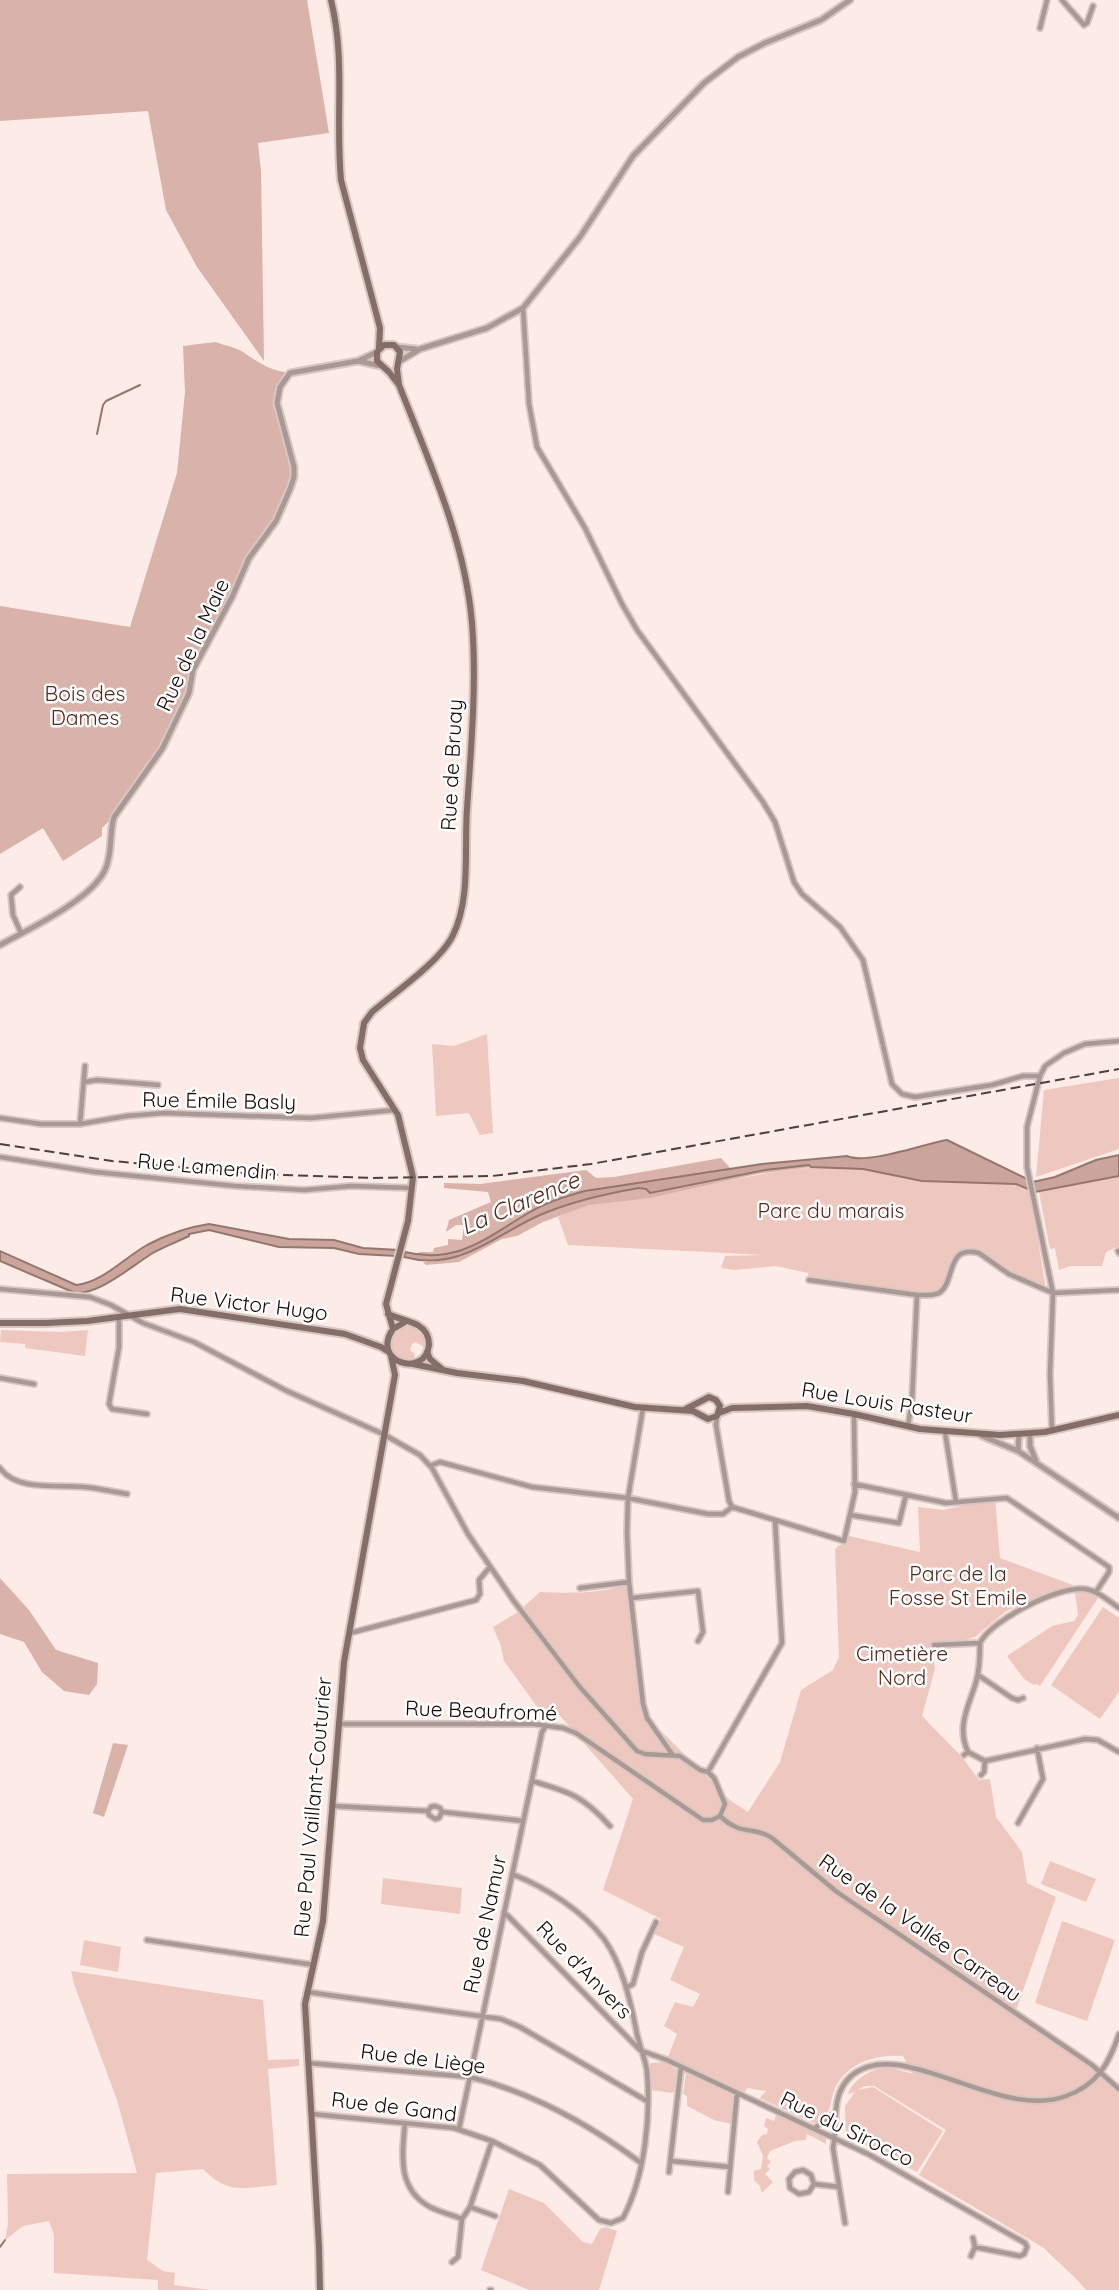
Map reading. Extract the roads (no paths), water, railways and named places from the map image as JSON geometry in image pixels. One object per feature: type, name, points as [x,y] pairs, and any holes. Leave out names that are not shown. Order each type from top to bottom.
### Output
[{"type":"main road","points":[[331,0],[339,40],[341,180],[380,328],[376,361],[399,384]]},
{"type":"main road","points":[[380,328],[400,352],[399,384]]},
{"type":"main road","points":[[378,350],[384,345],[393,346]]},
{"type":"main road","points":[[383,368],[393,368],[399,362]]},
{"type":"main road","name":"Rue de Bruay","points":[[388,1314],[387,1299],[401,1251],[412,1173],[395,1109],[363,1060],[360,1035],[372,1012],[439,955],[453,936],[457,924],[464,887],[473,693],[472,622],[456,540],[399,384]]},
{"type":"main road","name":"Rue Victor Hugo","points":[[0,1322],[46,1323],[162,1309],[191,1310],[345,1334],[370,1342],[390,1354]]},
{"type":"main road","points":[[388,1314],[416,1324],[425,1331],[429,1340],[427,1352],[421,1359],[399,1368],[395,1375]]},
{"type":"main road","points":[[388,1314],[393,1329]]},
{"type":"main road","points":[[370,1342],[388,1336],[393,1329],[405,1322]]},
{"type":"main road","points":[[388,1336],[395,1375]]},
{"type":"main road","points":[[427,1352],[430,1359],[444,1370]]},
{"type":"main road","points":[[390,1354],[398,1362],[523,1381],[643,1408],[684,1410],[703,1416],[718,1414],[719,1404],[709,1397],[684,1410]]},
{"type":"main road","name":"Rue Paul Vaillant-Couturier","points":[[320,2288],[304,2023],[307,1992],[323,1922],[338,1724],[349,1633],[395,1375]]},
{"type":"main road","points":[[700,1402],[703,1416]]},
{"type":"main road","name":"Rue Louis Pasteur","points":[[719,1404],[732,1408],[790,1405],[854,1414],[908,1427],[979,1435],[1030,1434],[1119,1415]]},
{"type":"main road","name":"Rue Louis Pasteur","points":[[718,1414],[732,1408]]},
{"type":"street","points":[[399,362],[419,349],[487,328],[523,308],[580,237],[633,156],[705,83],[738,57],[821,20],[850,0]]},
{"type":"street","points":[[1040,28],[1047,0]]},
{"type":"street","points":[[1062,0],[1084,25],[1093,6]]},
{"type":"street","points":[[523,308],[532,428],[537,447],[585,528],[637,630],[775,822],[794,881],[802,894],[840,927],[855,947],[865,968],[889,1078],[895,1089],[915,1097],[992,1085],[1014,1077],[1040,1076]]},
{"type":"street","points":[[393,346],[419,349]]},
{"type":"street","points":[[358,361],[378,350]]},
{"type":"street","points":[[358,361],[383,368]]},
{"type":"street","name":"Rue de la Maie","points":[[0,944],[66,908],[87,891],[104,872],[110,851],[114,817],[162,749],[189,693],[193,670],[232,597],[249,558],[276,520],[294,477],[292,456],[277,403],[280,387],[290,373],[358,361]]},
{"type":"street","points":[[20,887],[11,895],[13,915],[21,933]]},
{"type":"street","points":[[1052,1430],[1050,1374],[1053,1293],[1029,1173],[1027,1126],[1040,1076],[1051,1061],[1091,1042],[1119,1041]]},
{"type":"street","points":[[80,1124],[85,1066]]},
{"type":"street","points":[[85,1082],[97,1080],[158,1085]]},
{"type":"street","name":"Rue Émile Basly","points":[[0,1118],[41,1124],[80,1124],[164,1113],[311,1118],[395,1109]]},
{"type":"street","name":"Rue Lamendin","points":[[0,1157],[95,1172],[235,1186],[304,1190],[351,1186],[412,1188]]},
{"type":"street","points":[[809,1280],[933,1295],[945,1287],[953,1261],[971,1251],[979,1253],[1026,1282],[1053,1293],[1119,1290]]},
{"type":"street","points":[[0,1289],[90,1297],[159,1330],[194,1342],[288,1391],[383,1434],[419,1455],[430,1466],[490,1567],[579,1686],[637,1751],[680,1756],[700,1770],[708,1772],[714,1778],[726,1804],[720,1816]]},
{"type":"street","points":[[908,1427],[912,1401],[917,1295]]},
{"type":"street","points":[[119,1316],[119,1347],[109,1405],[112,1409],[147,1414]]},
{"type":"street","points":[[0,1378],[34,1384]]},
{"type":"street","points":[[643,1408],[628,1498],[629,1582],[643,1704],[647,1718],[673,1755]]},
{"type":"street","points":[[718,1414],[718,1431],[732,1507],[841,1542],[846,1536],[854,1484],[854,1414]]},
{"type":"street","points":[[703,1416],[718,1431]]},
{"type":"street","points":[[945,1432],[956,1502]]},
{"type":"street","points":[[1018,1451],[1019,1434]]},
{"type":"street","points":[[1030,1434],[1030,1446],[1038,1464]]},
{"type":"street","points":[[979,1435],[1018,1451],[1119,1518]]},
{"type":"street","points":[[430,1466],[440,1462],[532,1487],[628,1498],[708,1514],[723,1514],[732,1507]]},
{"type":"street","points":[[0,1468],[8,1477],[21,1482],[82,1486],[127,1494]]},
{"type":"street","points":[[854,1484],[946,1503],[1007,1498],[1109,1567],[1109,1572],[1097,1592]]},
{"type":"street","points":[[850,1515],[898,1523],[906,1495]]},
{"type":"street","points":[[708,1772],[782,1643],[775,1520]]},
{"type":"street","points":[[349,1633],[476,1600],[480,1594],[479,1580],[490,1567]]},
{"type":"street","points":[[580,1588],[629,1582]]},
{"type":"street","points":[[985,1761],[980,1756],[966,1754],[961,1736],[978,1675],[980,1643],[984,1635],[1014,1613],[1064,1590],[1076,1588],[1097,1592],[1119,1608]]},
{"type":"street","points":[[632,1598],[698,1591],[703,1632],[698,1641]]},
{"type":"street","points":[[934,1645],[980,1643]]},
{"type":"street","points":[[978,1675],[1012,1698],[1023,1698]]},
{"type":"street","name":"Rue Beaufromé","points":[[338,1724],[551,1725],[576,1733],[703,1819],[712,1820],[720,1816]]},
{"type":"street","name":"Rue de Namur","points":[[459,2129],[545,1727]]},
{"type":"street","points":[[985,1761],[1090,1739],[1098,1740],[1119,1752]]},
{"type":"street","points":[[1018,1823],[1043,1779],[1038,1748]]},
{"type":"street","points":[[981,1775],[985,1761]]},
{"type":"street","points":[[532,1781],[570,1792],[584,1800],[610,1826]]},
{"type":"street","points":[[333,1806],[428,1811],[435,1805],[442,1812],[523,1821]]},
{"type":"street","points":[[428,1811],[435,1819],[439,1818],[442,1812]]},
{"type":"street","name":"Rue de la Vallée Carreau","points":[[720,1816],[730,1826],[741,1831],[760,1832],[772,1838],[836,1892],[1101,2073],[1119,2089]]},
{"type":"street","points":[[512,1874],[565,1903],[594,1928],[611,1950],[626,1988],[647,2070],[641,2163]]},
{"type":"street","name":"Rue d'Anvers","points":[[504,1912],[641,2051]]},
{"type":"street","points":[[626,1988],[633,1984],[642,1952],[656,1922]]},
{"type":"street","points":[[147,1940],[314,1965]]},
{"type":"street","points":[[307,1992],[483,2015],[520,2027],[647,2102]]},
{"type":"street","points":[[845,2223],[833,2148],[835,2113],[840,2093],[851,2076],[866,2067],[883,2063],[903,2064],[991,2094],[1040,2102],[1073,2094],[1101,2073],[1113,2053],[1119,2034]]},
{"type":"street","name":"Rue du Sirocco","points":[[641,2051],[655,2054],[890,2166],[1026,2243],[1026,2251],[1020,2256],[975,2247]]},
{"type":"street","points":[[1113,2053],[1119,2055]]},
{"type":"street","name":"Rue de Liège","points":[[307,2063],[470,2077],[549,2105],[589,2127],[641,2163]]},
{"type":"street","points":[[669,2172],[681,2067]]},
{"type":"street","points":[[728,2192],[737,2093]]},
{"type":"street","points":[[814,2129],[823,2125],[835,2113]]},
{"type":"street","name":"Rue de Gand","points":[[311,2114],[459,2129],[492,2141],[540,2165],[599,2220],[611,2223],[622,2218],[626,2212],[641,2163]]},
{"type":"street","points":[[405,2123],[402,2167],[412,2192],[431,2207],[462,2219]]},
{"type":"street","points":[[452,2262],[458,2257],[462,2219],[470,2207],[492,2141]]},
{"type":"street","points":[[671,2161],[730,2167]]},
{"type":"street","points":[[803,2170],[811,2175],[814,2184],[809,2192],[799,2194],[790,2188],[789,2179],[795,2172],[803,2170]]},
{"type":"street","points":[[814,2184],[839,2187]]},
{"type":"street","points":[[470,2207],[495,2217]]},
{"type":"street","points":[[971,2256],[975,2247],[973,2238]]},
{"type":"waterway","points":[[97,434],[106,401],[140,385]]},
{"type":"waterway","points":[[0,2247],[5,2240]]},
{"type":"railway","points":[[0,1144],[112,1161],[255,1174],[372,1178],[492,1176],[591,1164],[1119,1069]]},
{"type":"park label","name":"Bois des Dames","points":[[85,706]]},
{"type":"park label","name":"Parc du marais","points":[[831,1211]]},
{"type":"park label","name":"Parc de la Fosse St Emile","points":[[958,1586]]},
{"type":"park label","name":"Cimetière Nord","points":[[902,1666]]},
{"type":"water label","name":"La Clarence","points":[[520,1203]]}]
